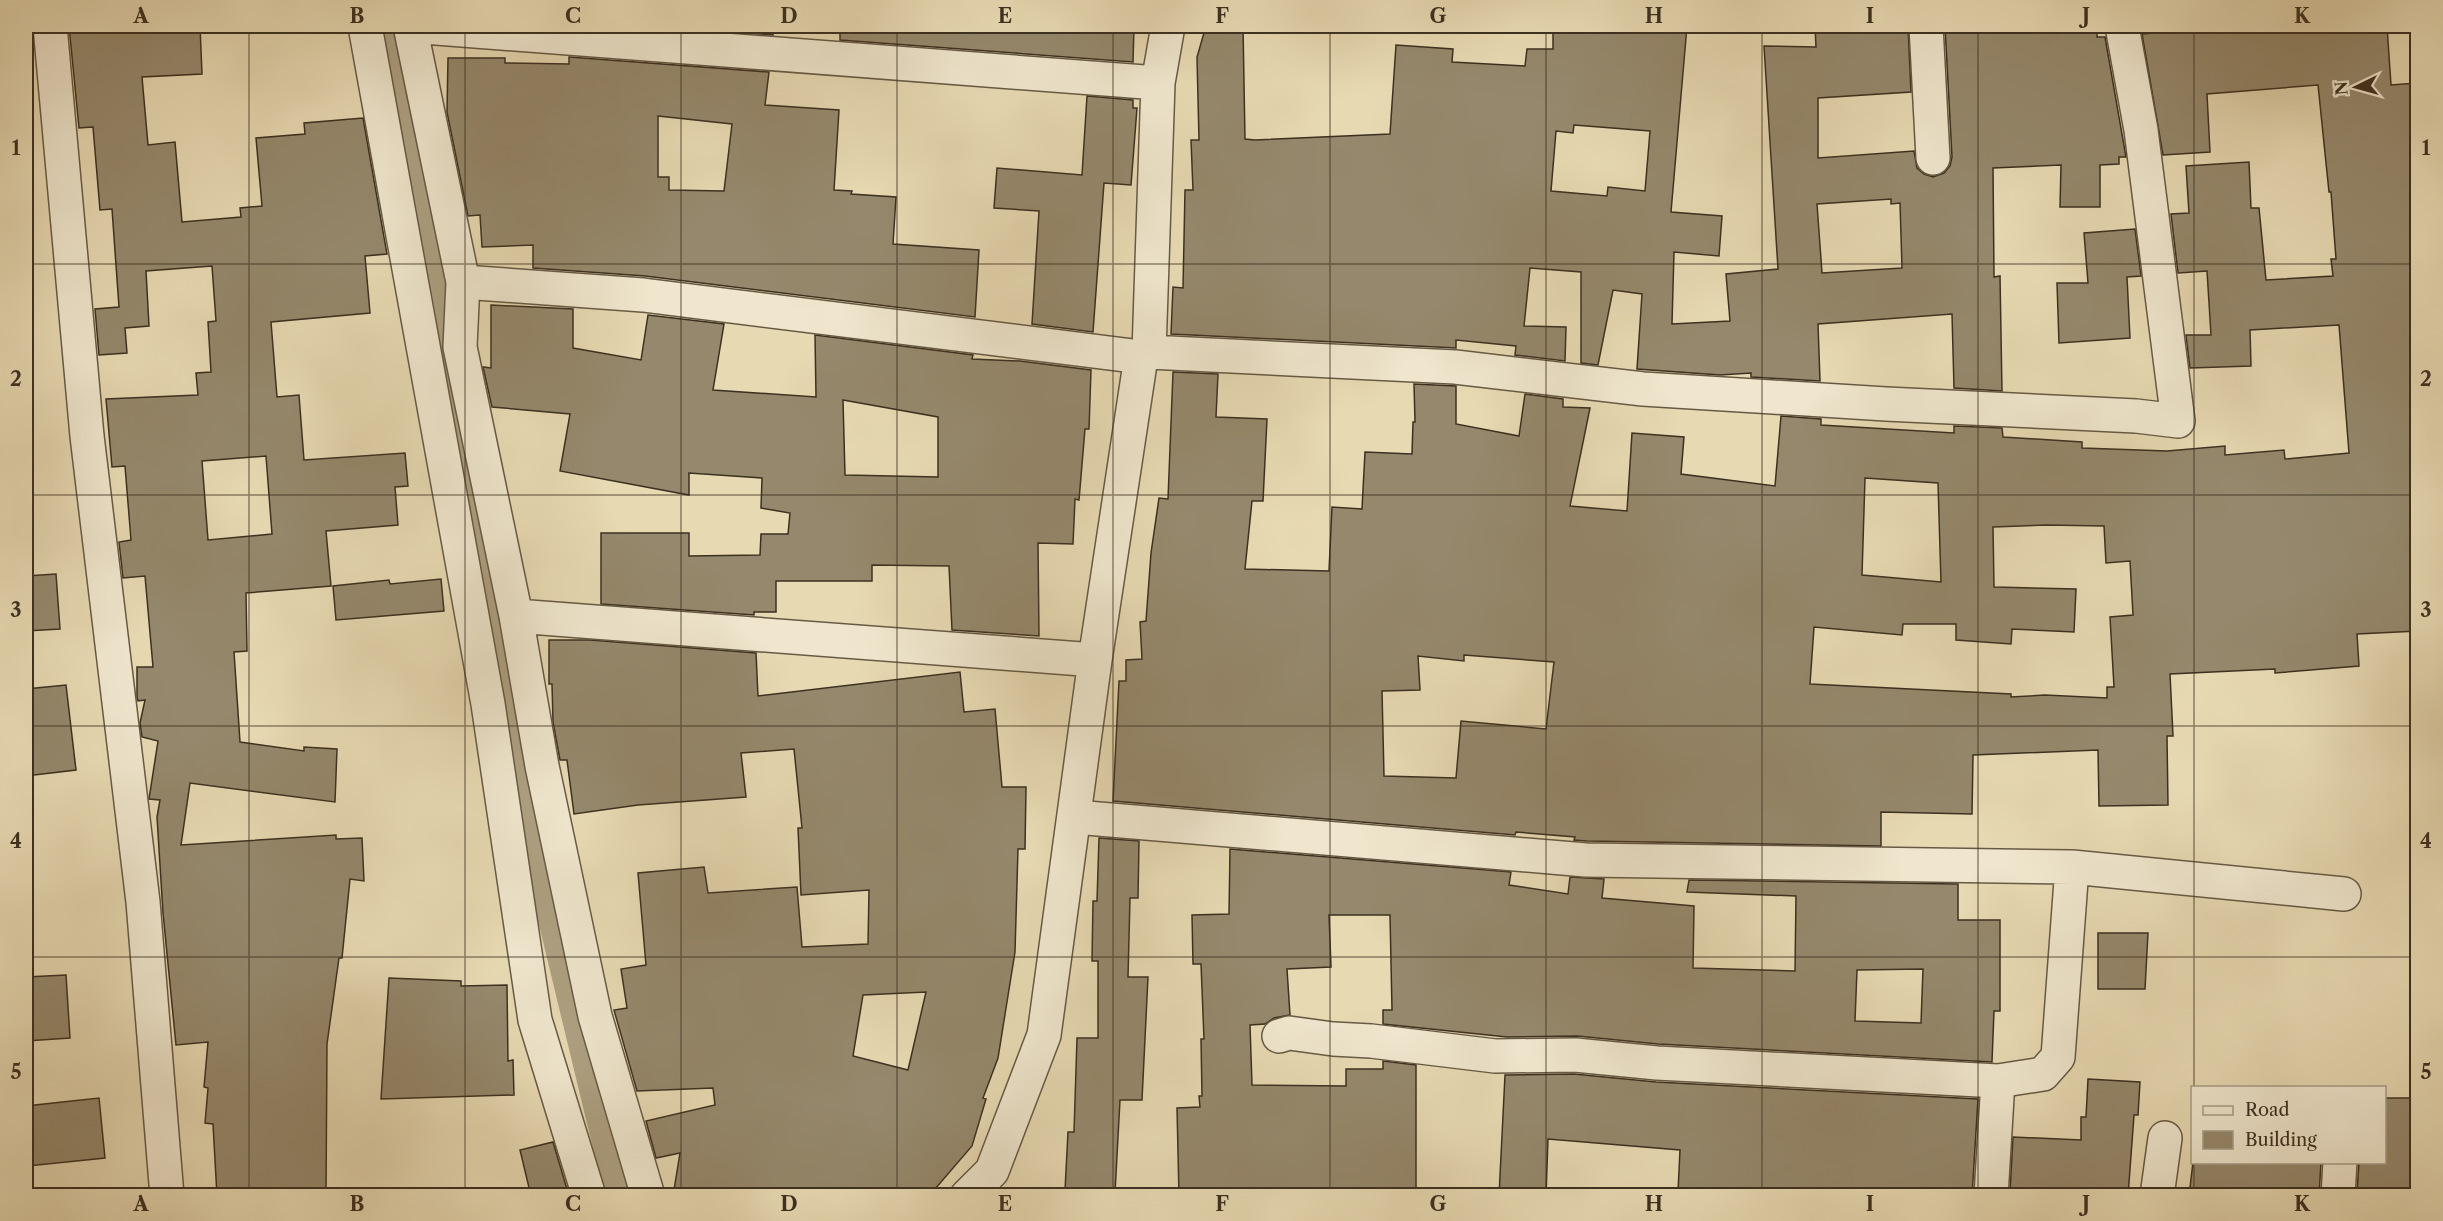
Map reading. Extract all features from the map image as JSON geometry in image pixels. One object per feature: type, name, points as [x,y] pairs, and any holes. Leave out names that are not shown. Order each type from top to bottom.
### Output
[{"type":"street","points":[[50,26],[87,436],[143,902],[167,1196]]},
{"type":"street","points":[[364,26],[488,704],[535,1020],[589,1196]]},
{"type":"street","points":[[648,1196],[595,1016],[542,766],[516,616],[460,347],[463,282],[410,26],[1158,83]]},
{"type":"street","points":[[967,1196],[992,1171],[1044,1035],[1095,660],[1145,355],[1158,83],[1168,26]]},
{"type":"street","points":[[1926,26],[1933,158]]},
{"type":"street","points":[[463,282],[644,295],[1145,355],[1455,367],[1643,389],[2136,416],[2178,421],[2141,130],[2122,26]]},
{"type":"street","points":[[516,616],[1095,660]]},
{"type":"street","points":[[1075,817],[1586,860],[2072,867],[2344,894]]},
{"type":"street","points":[[1279,1036],[1289,1033],[1333,1040],[1371,1041],[1495,1056],[1575,1055],[1658,1063],[1998,1081],[2043,1074],[2058,1057],[2072,867]]},
{"type":"street","points":[[1991,1196],[1998,1081]]},
{"type":"street","points":[[2157,1196],[2165,1138]]},
{"type":"street","points":[[2338,1196],[2340,1164]]},
{"type":"building","points":[[69,26],[200,26],[202,74],[142,77],[148,145],[175,142],[182,222],[241,217],[240,208],[262,206],[256,138],[305,134],[304,123],[363,118],[387,254],[365,256],[370,313],[271,322],[277,397],[299,395],[304,460],[405,453],[408,486],[395,487],[398,525],[326,531],[331,586],[246,593],[247,651],[234,652],[240,742],[304,751],[304,747],[337,749],[335,802],[190,783],[181,845],[336,835],[336,839],[362,838],[364,881],[350,879],[342,958],[339,958],[327,1044],[326,1196],[217,1196],[213,1124],[205,1123],[208,1088],[204,1087],[208,1042],[176,1045],[163,913],[157,817],[160,800],[149,799],[158,741],[142,737],[140,723],[145,700],[138,701],[137,697],[137,667],[153,667],[145,576],[123,578],[119,542],[131,540],[125,466],[112,467],[106,399],[198,395],[196,373],[211,372],[208,322],[216,321],[212,266],[146,271],[149,326],[125,328],[127,353],[99,355],[95,309],[119,307],[112,209],[100,210],[93,127],[79,128]],"holes":[[[266,456],[272,534],[208,540],[202,461]]]},
{"type":"building","points":[[704,26],[774,26],[773,35],[704,30]]},
{"type":"building","points":[[840,26],[1134,26],[1133,62],[840,40]]},
{"type":"building","points":[[1206,26],[1243,26],[1245,139],[1390,134],[1396,45],[1453,49],[1452,62],[1525,66],[1527,49],[1553,49],[1553,26],[1687,26],[1671,212],[1722,216],[1719,256],[1674,252],[1672,324],[1730,321],[1726,274],[1778,269],[1764,46],[1816,47],[1815,26],[1908,26],[1911,92],[1818,98],[1818,158],[1914,151],[1917,168],[1924,174],[1933,177],[1944,173],[1950,166],[1952,157],[1945,26],[2097,26],[2097,37],[2105,37],[2126,157],[2119,157],[2119,164],[2100,165],[2100,207],[2060,207],[2061,165],[1993,168],[1994,277],[2000,276],[2002,391],[1954,388],[1952,314],[1818,324],[1820,381],[1751,377],[1751,373],[1720,375],[1637,369],[1642,294],[1613,290],[1598,365],[1581,363],[1581,272],[1530,268],[1524,326],[1566,327],[1565,361],[1515,355],[1516,346],[1456,340],[1456,348],[1171,334],[1173,287],[1183,288],[1185,190],[1193,190],[1191,140],[1199,140],[1197,57]],"holes":[[[1574,125],[1650,131],[1645,191],[1608,187],[1607,196],[1551,191],[1556,131],[1573,133]],[[1891,199],[1891,204],[1900,203],[1902,268],[1822,273],[1817,204]]]},
{"type":"building","points":[[2387,26],[2391,85],[2416,83],[2418,98],[2418,631],[2357,634],[2359,666],[2275,673],[2275,669],[2170,674],[2173,736],[2167,736],[2168,805],[2099,806],[2098,750],[1973,755],[1972,814],[1881,812],[1881,846],[1587,841],[1574,840],[1575,837],[1516,832],[1515,835],[1113,801],[1119,681],[1126,681],[1126,660],[1142,659],[1140,622],[1146,621],[1151,553],[1159,498],[1168,499],[1173,372],[1218,374],[1216,417],[1267,419],[1263,501],[1252,501],[1245,569],[1329,571],[1332,507],[1362,509],[1365,452],[1412,454],[1413,422],[1415,422],[1414,384],[1456,386],[1456,424],[1519,436],[1525,394],[1563,399],[1563,407],[1590,408],[1570,506],[1627,511],[1632,433],[1684,437],[1681,474],[1775,486],[1781,416],[1821,419],[1821,425],[1954,433],[1954,426],[2002,428],[2003,437],[2082,442],[2082,448],[2167,451],[2225,446],[2225,455],[2284,450],[2285,459],[2349,453],[2339,325],[2250,330],[2251,366],[2190,368],[2186,335],[2211,335],[2207,271],[2178,273],[2171,214],[2189,213],[2186,166],[2249,162],[2251,208],[2259,208],[2266,280],[2333,276],[2331,259],[2336,259],[2331,192],[2329,192],[2318,85],[2207,94],[2210,152],[2163,155],[2142,34],[2226,27]],"holes":[[[1865,478],[1938,483],[1941,582],[1862,575]],[[2104,526],[2106,563],[2130,561],[2133,615],[2110,617],[2114,687],[2107,687],[2107,698],[2045,695],[2011,697],[2011,694],[1810,684],[1814,627],[1902,635],[1903,624],[1956,624],[1956,640],[2011,644],[2012,629],[2074,632],[2076,589],[1994,587],[1993,527]],[[1464,655],[1554,662],[1546,729],[1461,721],[1456,778],[1384,776],[1382,691],[1420,690],[1418,656],[1464,661]]]},
{"type":"building","points":[[569,57],[769,72],[765,105],[839,110],[834,190],[852,191],[851,194],[896,197],[893,244],[979,250],[975,317],[645,276],[533,268],[533,245],[482,247],[480,215],[468,216],[447,112],[448,58],[505,58],[505,63],[569,64]],"holes":[[[658,116],[732,124],[724,191],[669,190],[669,177],[658,177]]]},
{"type":"building","points":[[1087,96],[1133,100],[1133,108],[1137,108],[1131,185],[1104,183],[1093,332],[1032,324],[1039,211],[994,208],[997,168],[1082,175]]},
{"type":"building","points":[[2135,229],[2141,276],[2127,277],[2130,338],[2059,343],[2057,283],[2088,283],[2084,233]]},
{"type":"building","points":[[491,305],[573,309],[573,348],[641,360],[648,315],[724,324],[713,390],[816,397],[815,335],[973,355],[972,359],[1020,361],[1091,370],[1089,429],[1085,429],[1079,500],[1075,499],[1073,544],[1038,543],[1039,636],[952,630],[949,566],[872,565],[872,581],[776,581],[776,612],[754,612],[754,615],[601,604],[601,533],[689,533],[689,556],[760,555],[761,534],[788,534],[790,513],[761,508],[762,478],[689,473],[689,495],[560,471],[570,414],[492,407],[483,367],[491,368]],"holes":[[[843,400],[938,417],[938,477],[845,475]]]},
{"type":"building","points":[[56,574],[60,629],[26,631],[26,576]]},
{"type":"building","points":[[441,579],[444,611],[336,620],[333,586],[389,580],[390,584]]},
{"type":"building","points":[[549,640],[590,640],[756,653],[758,696],[960,672],[964,712],[995,709],[1002,787],[1026,787],[1025,849],[1018,849],[1015,952],[998,1058],[983,1098],[986,1099],[972,1146],[929,1196],[673,1196],[680,1153],[656,1158],[646,1121],[715,1105],[713,1088],[637,1091],[614,1010],[627,1008],[621,969],[646,965],[638,873],[704,867],[708,893],[797,887],[802,947],[868,944],[869,890],[801,895],[798,828],[802,828],[794,749],[741,753],[746,797],[638,805],[574,814],[567,760],[560,760],[553,722],[552,684],[549,684]],"holes":[[[926,992],[908,1070],[853,1056],[863,995]]]},
{"type":"building","points":[[66,685],[76,770],[26,776],[26,689]]},
{"type":"building","points":[[1099,838],[1139,841],[1138,898],[1130,898],[1128,977],[1148,977],[1142,1100],[1120,1100],[1115,1193],[1065,1190],[1068,1132],[1074,1132],[1077,1038],[1098,1038],[1098,961],[1092,961],[1093,901],[1097,901]]},
{"type":"building","points":[[1230,849],[1511,872],[1509,885],[1568,894],[1570,877],[1604,879],[1602,898],[1694,906],[1693,968],[1795,971],[1796,896],[1687,892],[1689,880],[1958,884],[1958,920],[2000,920],[2000,1011],[1994,1011],[1992,1062],[1658,1044],[1577,1036],[1507,1037],[1383,1024],[1383,1010],[1392,1010],[1390,915],[1329,915],[1331,967],[1287,969],[1290,1015],[1274,1018],[1265,1024],[1250,1025],[1252,1085],[1346,1086],[1346,1069],[1383,1069],[1383,1061],[1416,1065],[1416,1196],[1179,1196],[1177,1108],[1200,1107],[1199,1096],[1202,1096],[1201,1039],[1204,1039],[1201,964],[1193,964],[1192,915],[1229,914]],"holes":[[[1923,969],[1921,1023],[1855,1021],[1857,970]]]},
{"type":"building","points":[[2098,933],[2148,933],[2145,989],[2098,989]]},
{"type":"building","points":[[66,975],[70,1038],[26,1041],[26,977]]},
{"type":"building","points":[[389,978],[461,981],[461,986],[507,985],[508,1061],[513,1060],[514,1095],[381,1099]]},
{"type":"building","points":[[1574,1074],[1656,1082],[1978,1099],[1972,1196],[1888,1196],[1808,1191],[1808,1193],[1764,1191],[1764,1195],[1678,1192],[1680,1150],[1548,1139],[1546,1196],[1499,1196],[1505,1075]]},
{"type":"building","points":[[2088,1079],[2140,1082],[2138,1115],[2134,1115],[2128,1196],[2010,1192],[2013,1137],[2081,1140],[2081,1117],[2086,1117]]},
{"type":"building","points":[[99,1098],[105,1158],[28,1166],[26,1106]]},
{"type":"building","points":[[2386,1098],[2416,1098],[2418,1192],[2357,1193],[2359,1164],[2386,1164]]},
{"type":"building","points":[[553,1142],[569,1196],[531,1196],[520,1150]]},
{"type":"building","points":[[2193,1164],[2321,1164],[2319,1196],[2189,1196]]},
{"type":"waterway","points":[[389,26],[437,275],[467,483],[537,840],[623,1196]]}]
